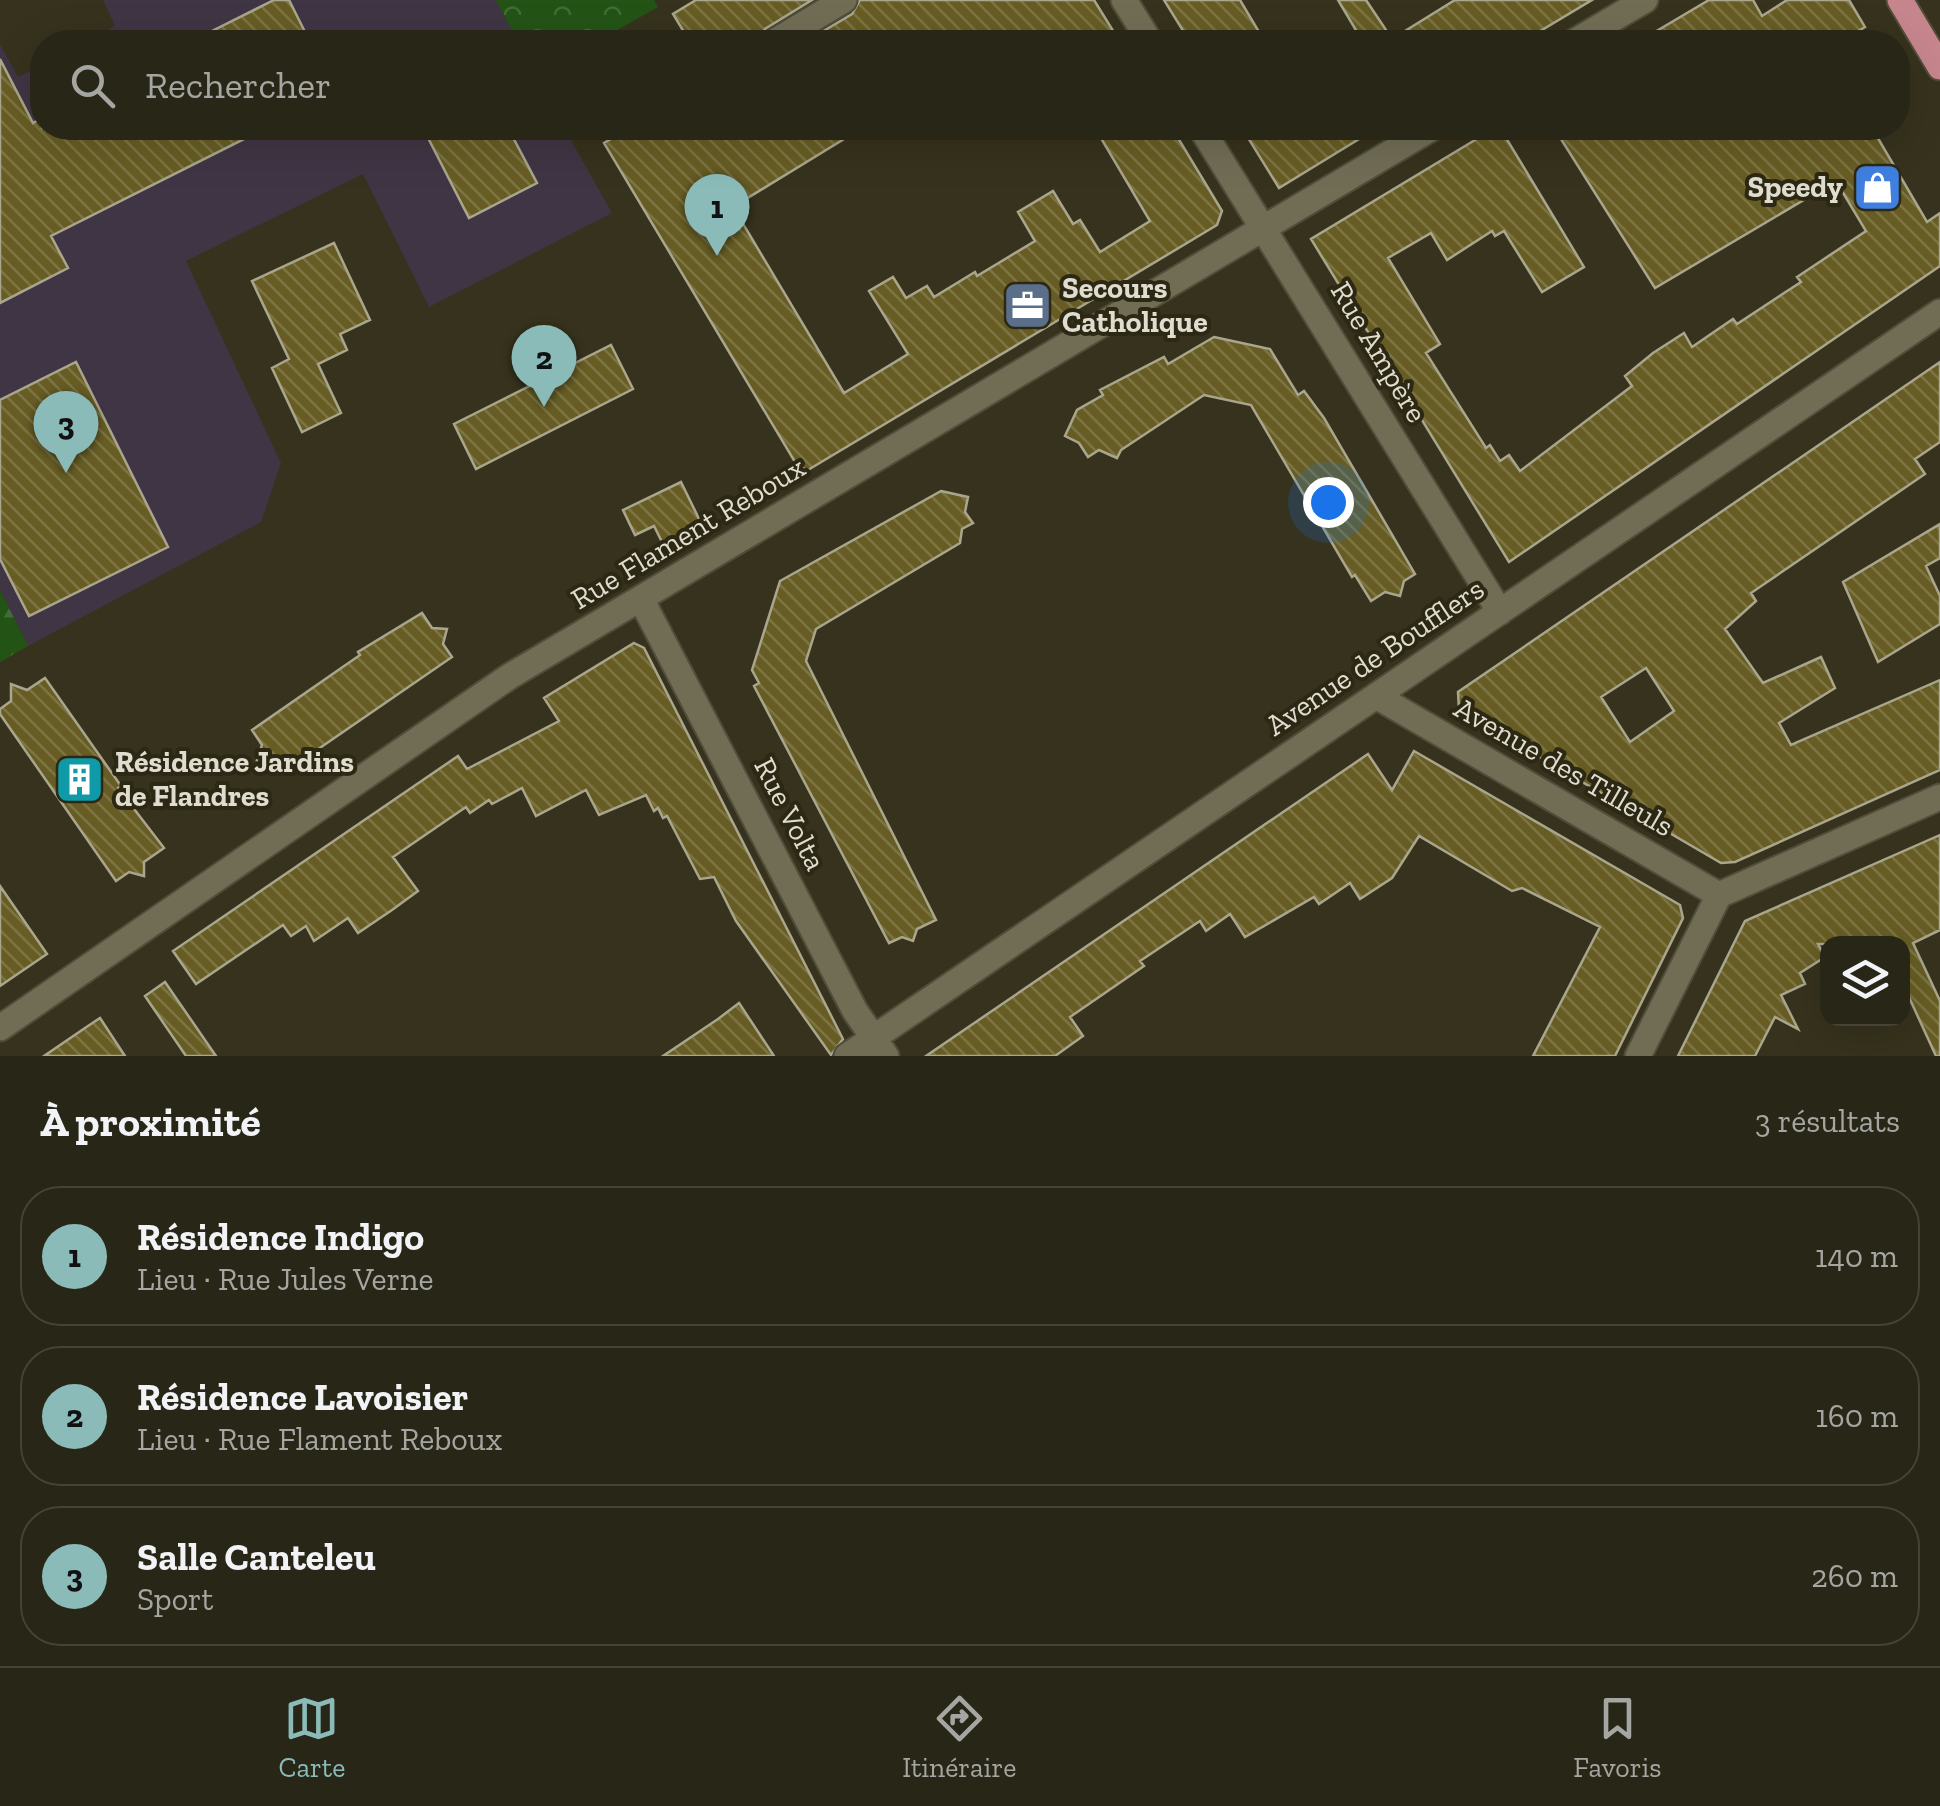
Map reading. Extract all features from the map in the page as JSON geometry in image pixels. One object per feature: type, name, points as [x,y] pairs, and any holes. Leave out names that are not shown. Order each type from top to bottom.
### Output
[{"type":"main road","points":[[1900,0],[1940,68]]},
{"type":"street","points":[[794,30],[844,0]]},
{"type":"street","points":[[1124,0],[1143,30]]},
{"type":"street","points":[[1594,30],[1645,0]]},
{"type":"street","name":"Rue Ampère","points":[[1208,140],[1500,612]]},
{"type":"street","name":"Rue Flament Reboux","points":[[0,1028],[494,687],[1412,140]]},
{"type":"street","name":"Avenue de Boufflers","points":[[846,1056],[880,1047],[1376,696],[1940,312]]},
{"type":"street","name":"Rue Volta","points":[[641,600],[855,1011],[880,1047]]},
{"type":"street","name":"Avenue des Tilleuls","points":[[1376,696],[1719,894]]},
{"type":"street","points":[[1638,1056],[1719,894],[1940,797]]},
{"type":"shaded area","points":[[103,0],[496,0],[512,30],[108,30],[115,26]]},
{"type":"shaded area","points":[[0,44],[18,77],[30,71],[30,140],[571,140],[612,213],[429,307],[363,174],[186,261],[281,463],[261,522],[28,646],[0,590]]},
{"type":"green space","points":[[496,0],[654,0],[658,7],[617,30],[512,30]]},
{"type":"green space","points":[[0,590],[28,646],[0,662]]},
{"type":"building","points":[[274,0],[289,0],[304,30],[214,30]]},
{"type":"building","points":[[696,0],[812,0],[764,30],[683,30],[673,14]]},
{"type":"building","points":[[860,0],[1094,0],[1113,30],[825,30],[852,14]]},
{"type":"building","points":[[1164,0],[1240,0],[1258,30],[1183,30]]},
{"type":"building","points":[[1338,0],[1366,0],[1386,30],[1356,30]]},
{"type":"building","points":[[1455,0],[1592,0],[1542,30],[1407,30]]},
{"type":"building","points":[[1709,0],[1753,0],[1762,16],[1787,0],[1849,0],[1865,27],[1860,30],[1658,30]]},
{"type":"building","points":[[0,59],[30,117],[30,140],[242,140],[51,236],[68,268],[0,303]]},
{"type":"building","points":[[429,140],[514,140],[537,183],[469,218]]},
{"type":"building","points":[[842,140],[733,207],[844,393],[908,354],[869,291],[893,277],[906,298],[927,286],[934,297],[975,272],[977,276],[1035,241],[1018,212],[1053,191],[1073,224],[1080,220],[1100,252],[1150,221],[1102,140],[1179,140],[1222,211],[1217,225],[808,470],[798,467],[604,143]]},
{"type":"building","points":[[1249,140],[1357,140],[1279,188]]},
{"type":"building","points":[[1475,140],[1507,140],[1584,267],[1542,292],[1504,231],[1495,236],[1492,231],[1447,260],[1431,233],[1388,258],[1440,344],[1426,353],[1486,448],[1490,445],[1500,461],[1509,455],[1520,471],[1632,386],[1625,376],[1653,353],[1684,333],[1692,347],[1733,319],[1737,324],[1801,282],[1797,277],[1866,231],[1836,181],[1655,288],[1562,140],[1879,140],[1927,222],[1940,213],[1940,266],[1509,562],[1311,239]]},
{"type":"building","points":[[334,243],[370,320],[340,334],[347,350],[318,364],[341,413],[302,432],[272,368],[289,359],[252,281]]},
{"type":"building","points":[[1214,337],[1270,349],[1298,395],[1304,391],[1324,418],[1415,574],[1404,581],[1400,596],[1385,592],[1371,601],[1355,575],[1352,577],[1251,405],[1204,395],[1121,450],[1117,458],[1099,450],[1088,457],[1079,443],[1065,436],[1077,410],[1103,395],[1100,390],[1164,357],[1168,364]]},
{"type":"building","points":[[611,345],[633,389],[476,469],[454,424]]},
{"type":"building","points":[[76,362],[168,547],[29,616],[0,559],[0,400]]},
{"type":"building","points":[[1940,362],[1940,442],[1915,459],[1925,474],[1751,593],[1756,601],[1725,629],[1763,683],[1821,657],[1835,688],[1779,723],[1791,745],[1940,680],[1940,770],[1735,862],[1721,863],[1459,710],[1458,692]],"holes":[[[1646,668],[1674,711],[1630,742],[1601,697]]]},
{"type":"building","points":[[681,482],[702,525],[663,544],[654,526],[635,535],[623,510]]},
{"type":"building","points":[[941,491],[968,497],[965,512],[973,523],[962,529],[960,543],[816,629],[806,661],[936,920],[917,929],[913,941],[902,937],[889,943],[754,686],[759,683],[752,670],[780,581]]},
{"type":"building","points":[[1940,524],[1940,558],[1926,566],[1940,596],[1940,624],[1878,662],[1843,582]]},
{"type":"building","points":[[422,613],[432,628],[447,629],[443,644],[452,657],[282,774],[273,761],[257,760],[262,745],[252,730],[360,655],[358,652]]},
{"type":"building","points":[[634,643],[644,648],[843,1039],[831,1055],[736,921],[714,877],[700,879],[667,816],[663,818],[658,808],[654,811],[646,795],[599,815],[586,790],[536,816],[522,788],[492,804],[489,800],[470,813],[466,807],[393,857],[418,891],[358,933],[348,918],[314,941],[306,926],[291,936],[283,925],[196,984],[173,951],[458,756],[467,769],[559,721],[544,698]]},
{"type":"building","name":"Résidence Jardins de Flandres","points":[[45,678],[121,786],[118,788],[164,848],[144,862],[144,876],[129,872],[116,881],[0,714],[0,709],[11,701],[11,684],[27,690]]},
{"type":"building","points":[[1414,751],[1680,905],[1683,918],[1615,1056],[1533,1056],[1600,927],[1522,888],[1512,891],[1419,836],[1392,878],[1360,899],[1350,883],[1319,904],[1314,897],[1245,937],[1230,914],[1206,931],[1200,921],[1140,961],[1144,966],[1070,1017],[1083,1036],[1055,1056],[926,1056],[1368,754],[1392,790]]},
{"type":"building","points":[[1940,835],[1940,930],[1913,943],[1940,1001],[1940,1056],[1936,1056],[1910,999],[1910,936],[1820,936],[1820,960],[1800,973],[1805,984],[1781,995],[1798,1029],[1775,1017],[1755,1056],[1678,1056],[1745,921]]},
{"type":"building","points":[[0,886],[47,954],[0,986]]},
{"type":"building","points":[[165,982],[216,1056],[186,1056],[145,996]]},
{"type":"building","points":[[739,1003],[774,1056],[663,1056],[718,1019]]},
{"type":"building","points":[[100,1018],[125,1056],[44,1056],[85,1028]]},
{"type":"place","name":"Speedy","points":[[1878,187]]},
{"type":"place","name":"Résidence Indigo","points":[[717,256]]},
{"type":"place","name":"Secours Catholique","points":[[1027,305]]},
{"type":"place","name":"Résidence Lavoisier","points":[[544,407]]},
{"type":"place","name":"Salle Canteleu","points":[[66,473]]},
{"type":"place","name":"Résidence Jardins de Flandres","points":[[80,779]]}]
